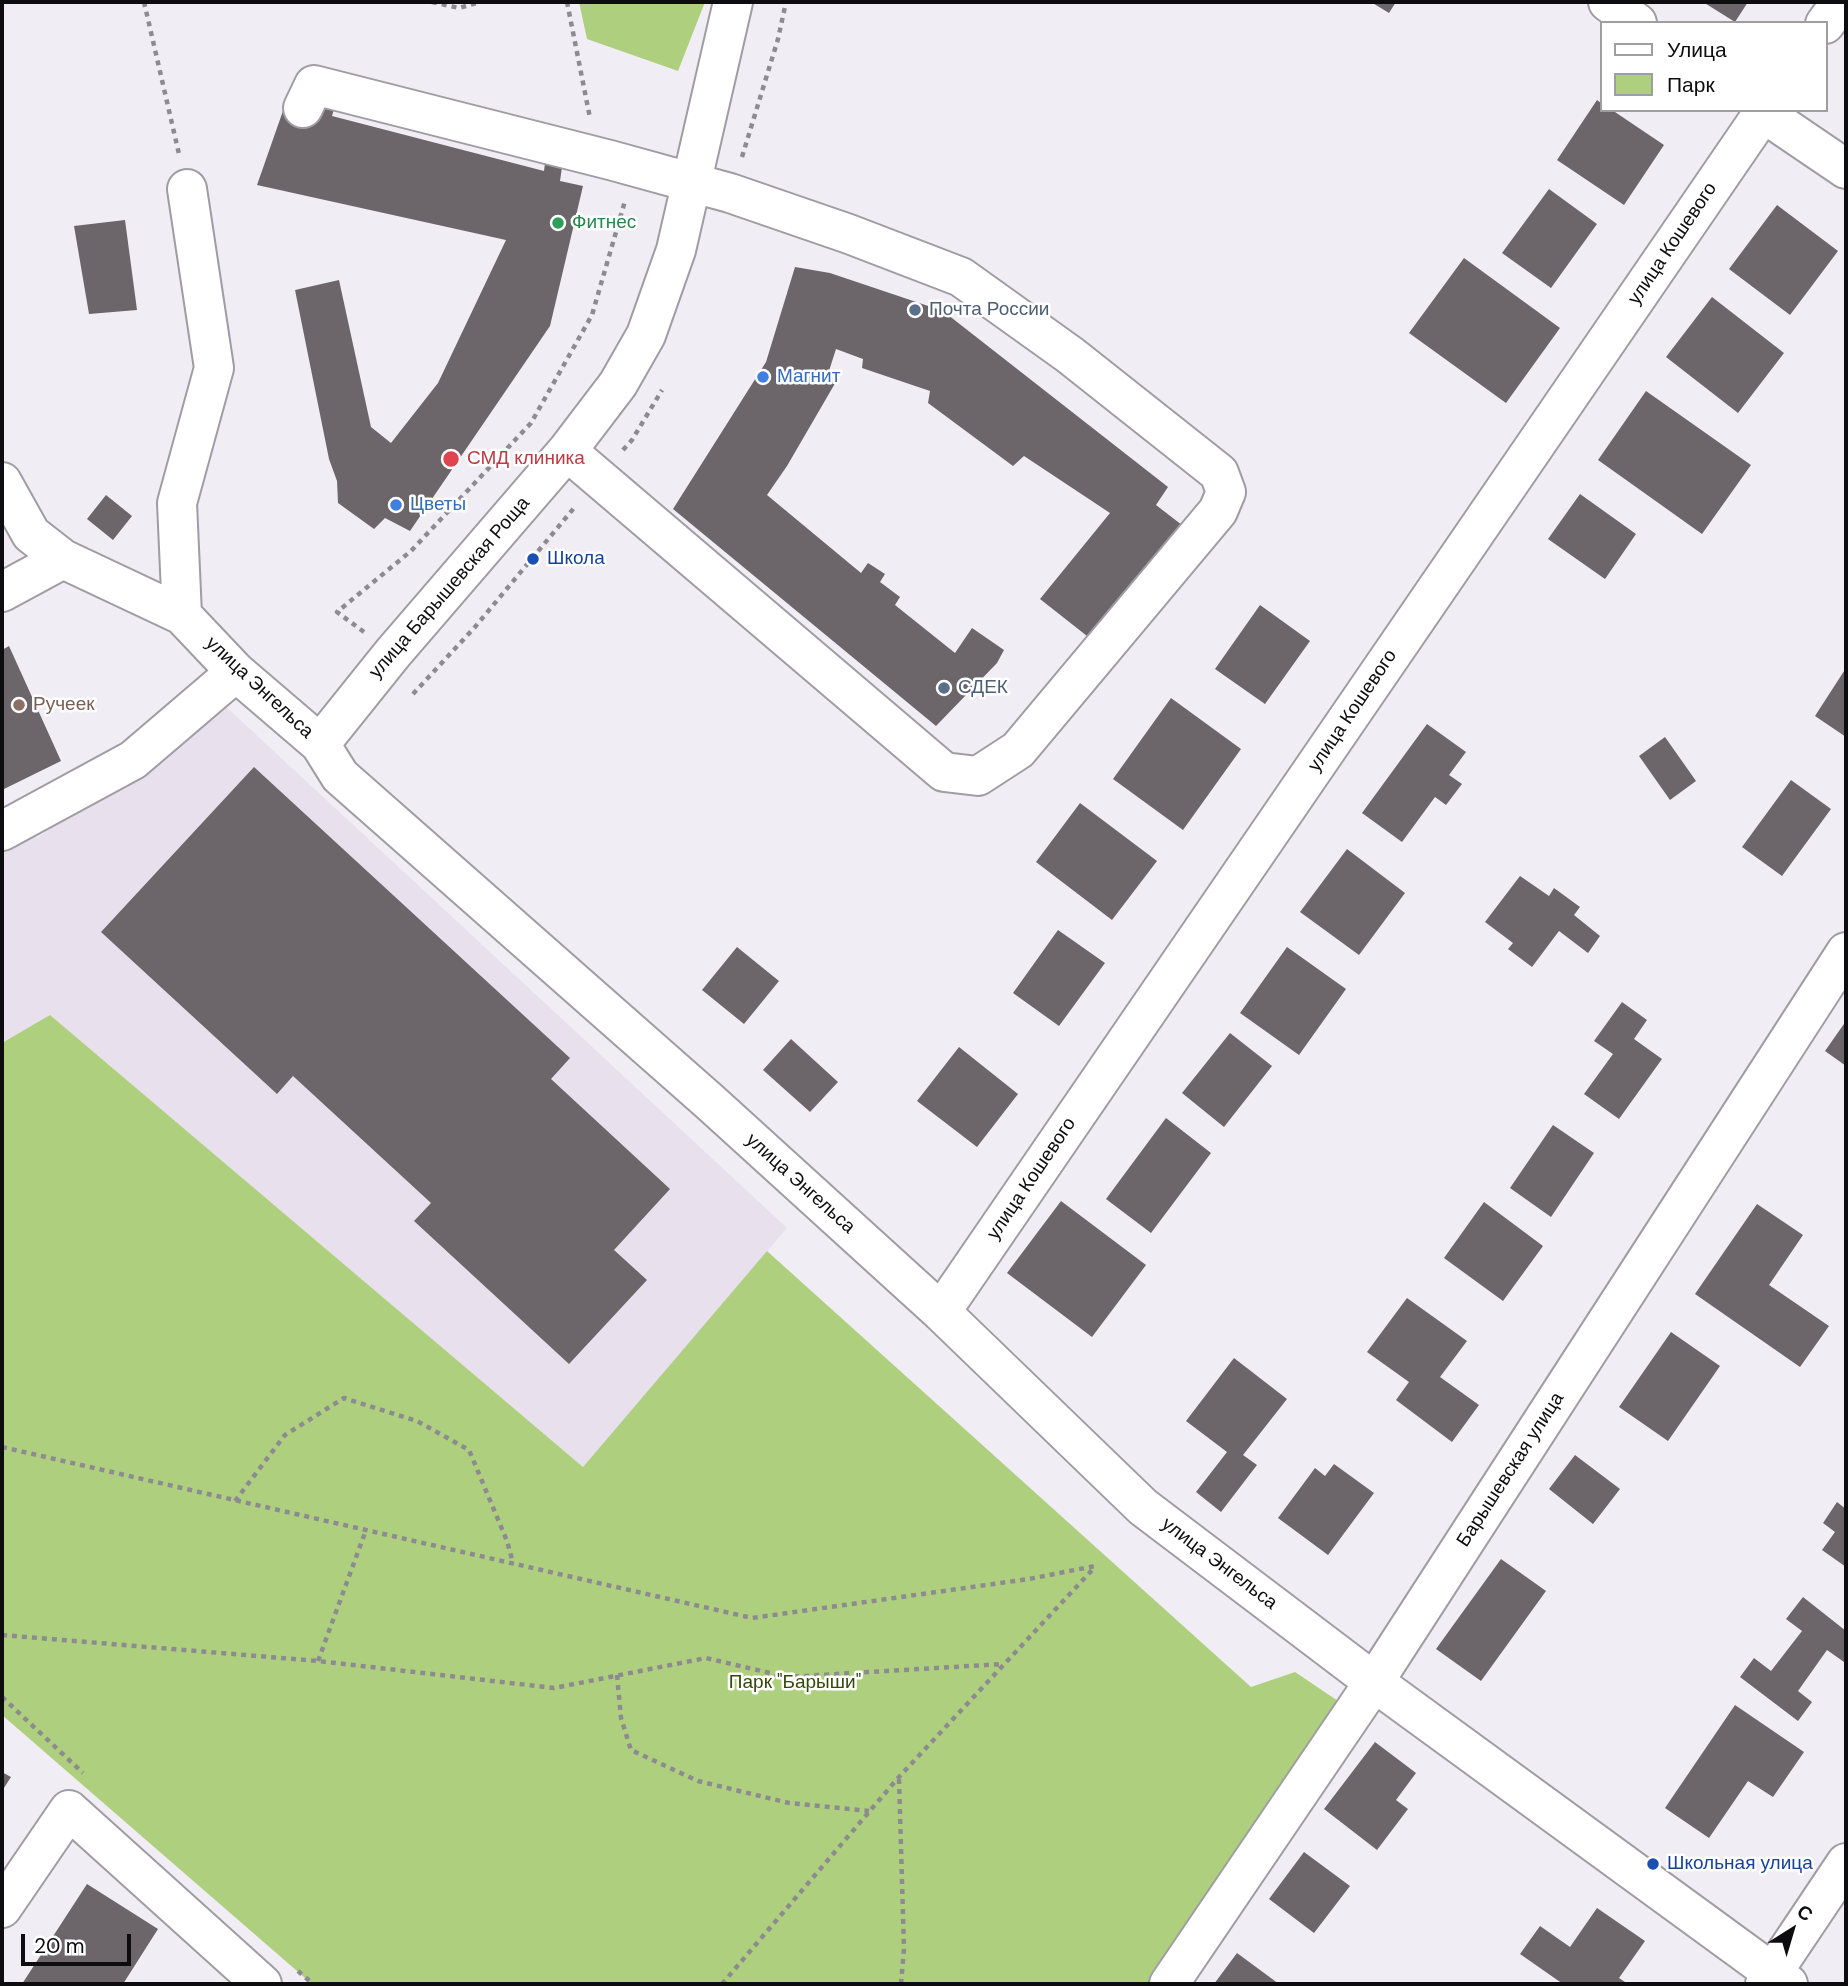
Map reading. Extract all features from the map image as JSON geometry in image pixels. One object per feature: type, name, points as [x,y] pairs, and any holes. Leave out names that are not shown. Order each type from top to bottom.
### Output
[{"type":"street","name":"улица Барышевская Роща","points":[[320,744],[393,653],[568,451],[618,384],[646,335],[676,250],[733,2]]},
{"type":"street","points":[[1608,2],[1634,21]]},
{"type":"street","points":[[1827,21],[1841,2]]},
{"type":"street","points":[[303,108],[314,85],[610,160],[730,193],[849,234],[961,277],[1070,355],[1219,473],[1226,492],[1218,511],[1018,750],[978,776],[944,772],[568,451]]},
{"type":"street","name":"улица Кошевого","points":[[941,1312],[1761,112]]},
{"type":"street","points":[[1763,112],[1846,169]]},
{"type":"street","points":[[2,482],[31,534],[63,559],[182,615],[177,503],[214,368],[187,189]]},
{"type":"street","points":[[2,592],[63,559]]},
{"type":"street","name":"улица Энгельса","points":[[182,615],[236,672],[320,744],[340,776],[710,1102],[941,1312],[1143,1507],[1775,1981]]},
{"type":"street","points":[[2,831],[133,760],[236,672]]},
{"type":"street","name":"Барышевская улица","points":[[1169,1984],[1374,1682],[1846,951]]},
{"type":"street","points":[[2,1908],[69,1810],[261,1984]]},
{"type":"street","points":[[1775,1981],[1846,1863]]},
{"type":"path","points":[[144,2],[187,189]]},
{"type":"path","points":[[432,2],[459,8],[480,2]]},
{"type":"path","points":[[426,679],[337,612],[411,551],[531,423],[592,315],[628,192],[592,127],[567,2]]},
{"type":"path","points":[[235,1501],[285,1435],[344,1398],[417,1421],[469,1450],[507,1541],[513,1563]]},
{"type":"path","points":[[2,1447],[752,1618],[1029,1579],[1095,1566],[898,1778],[722,1984]]},
{"type":"path","points":[[318,1661],[366,1530]]},
{"type":"path","points":[[2,1635],[318,1661],[554,1688],[706,1658],[788,1677],[1003,1664]]},
{"type":"path","points":[[617,1675],[621,1718],[631,1750],[698,1781],[789,1803],[870,1811]]},
{"type":"path","points":[[898,1778],[904,1949],[901,1984]]},
{"type":"shaded area","points":[[222,703],[787,1228],[583,1467],[51,1016],[2,1043],[2,825],[20,815],[37,838]]},
{"type":"green space","points":[[579,2],[705,2],[678,71],[587,39]]},
{"type":"green space","name":"Парк \"Барыши\"","points":[[50,1015],[583,1467],[767,1251],[1251,1687],[1295,1672],[1344,1705],[1156,1984],[312,1984],[2,1715],[2,1043]]},
{"type":"building","points":[[1371,2],[1396,2],[1389,13]]},
{"type":"building","points":[[1703,2],[1748,2],[1733,21]]},
{"type":"building","points":[[1597,100],[1600,102],[1600,112],[1615,112],[1664,145],[1624,205],[1557,160]]},
{"type":"building","points":[[312,105],[334,109],[332,116],[544,171],[545,163],[562,167],[560,181],[583,186],[550,326],[410,531],[385,518],[374,529],[338,503],[337,481],[329,459],[295,290],[339,280],[371,427],[391,443],[438,383],[506,240],[257,185],[284,108],[310,113]]},
{"type":"building","points":[[1549,189],[1597,224],[1551,288],[1502,253]]},
{"type":"building","points":[[1777,205],[1838,251],[1790,315],[1729,269]]},
{"type":"building","points":[[125,220],[137,310],[89,314],[74,226]]},
{"type":"building","points":[[1464,258],[1560,328],[1506,403],[1409,333]]},
{"type":"building","points":[[795,267],[830,273],[943,311],[1168,487],[1156,505],[1191,532],[1101,642],[1087,636],[1040,599],[1110,513],[1024,456],[1013,466],[928,403],[930,391],[862,368],[863,359],[836,349],[828,374],[837,380],[767,495],[861,573],[868,563],[885,574],[880,582],[900,597],[895,605],[955,653],[972,628],[1004,650],[997,663],[936,726],[673,509],[766,362]]},
{"type":"building","points":[[1712,297],[1784,353],[1738,413],[1666,357]]},
{"type":"building","points":[[1646,391],[1751,465],[1702,534],[1598,460]]},
{"type":"building","points":[[1580,494],[1636,534],[1605,579],[1548,539]]},
{"type":"building","points":[[106,495],[132,516],[113,540],[87,519]]},
{"type":"building","points":[[1260,605],[1310,641],[1265,704],[1215,669]]},
{"type":"building","name":"Ручеек","points":[[9,646],[61,761],[2,790],[2,650]]},
{"type":"building","points":[[1846,668],[1846,737],[1815,716]]},
{"type":"building","points":[[1171,698],[1241,749],[1183,830],[1113,779]]},
{"type":"building","points":[[1427,724],[1466,752],[1449,775],[1462,784],[1446,805],[1435,797],[1402,842],[1362,813]]},
{"type":"building","points":[[1665,737],[1696,781],[1670,800],[1639,756]]},
{"type":"building","points":[[254,767],[570,1058],[551,1079],[670,1189],[614,1250],[647,1280],[569,1364],[414,1221],[431,1203],[293,1076],[277,1094],[101,932]]},
{"type":"building","points":[[1791,780],[1831,809],[1782,876],[1742,847]]},
{"type":"building","points":[[1080,803],[1157,861],[1112,920],[1036,862]]},
{"type":"building","points":[[1347,849],[1405,893],[1359,955],[1300,912]]},
{"type":"building","points":[[1520,876],[1549,896],[1554,888],[1580,907],[1574,915],[1600,936],[1588,953],[1559,931],[1532,967],[1508,949],[1513,943],[1485,922]]},
{"type":"building","points":[[1058,930],[1105,963],[1059,1026],[1013,993]]},
{"type":"building","points":[[737,947],[779,981],[744,1024],[702,990]]},
{"type":"building","points":[[1287,947],[1346,989],[1299,1055],[1240,1013]]},
{"type":"building","points":[[1622,1002],[1647,1020],[1634,1039],[1662,1059],[1619,1119],[1584,1094],[1613,1054],[1594,1041]]},
{"type":"building","points":[[1846,1021],[1846,1066],[1825,1051]]},
{"type":"building","points":[[1230,1033],[1272,1066],[1224,1127],[1182,1093]]},
{"type":"building","points":[[791,1039],[838,1082],[810,1112],[763,1070]]},
{"type":"building","points":[[959,1047],[1018,1094],[977,1147],[917,1101]]},
{"type":"building","points":[[1166,1118],[1211,1153],[1151,1233],[1106,1199]]},
{"type":"building","points":[[1553,1125],[1594,1153],[1551,1217],[1510,1188]]},
{"type":"building","points":[[1061,1201],[1146,1265],[1092,1337],[1007,1273]]},
{"type":"building","points":[[1484,1202],[1543,1246],[1503,1301],[1444,1258]]},
{"type":"building","points":[[1757,1204],[1803,1235],[1769,1285],[1829,1326],[1800,1367],[1695,1294]]},
{"type":"building","points":[[1407,1298],[1467,1341],[1440,1377],[1479,1405],[1452,1442],[1396,1400],[1409,1382],[1367,1352]]},
{"type":"building","points":[[1671,1332],[1720,1366],[1668,1441],[1619,1407]]},
{"type":"building","points":[[1234,1358],[1287,1399],[1243,1455],[1257,1465],[1221,1512],[1196,1492],[1227,1452],[1186,1421]]},
{"type":"building","points":[[1575,1455],[1620,1489],[1593,1524],[1549,1489]]},
{"type":"building","points":[[1334,1464],[1374,1493],[1328,1555],[1278,1518],[1315,1468],[1325,1476]]},
{"type":"building","points":[[1837,1502],[1846,1509],[1846,1567],[1822,1550],[1835,1532],[1823,1523]]},
{"type":"building","points":[[1501,1559],[1546,1591],[1481,1681],[1436,1649]]},
{"type":"building","points":[[1803,1597],[1846,1631],[1846,1659],[1844,1662],[1827,1650],[1798,1691],[1812,1702],[1798,1721],[1740,1677],[1754,1658],[1771,1671],[1802,1631],[1786,1619]]},
{"type":"building","points":[[1735,1705],[1804,1752],[1773,1797],[1748,1781],[1709,1838],[1665,1808]]},
{"type":"building","points":[[1375,1742],[1416,1773],[1396,1800],[1408,1809],[1377,1850],[1324,1809]]},
{"type":"building","points":[[2,1772],[11,1777],[2,1791]]},
{"type":"building","points":[[1304,1852],[1350,1886],[1314,1933],[1269,1899]]},
{"type":"building","points":[[87,1884],[158,1929],[123,1984],[22,1984]]},
{"type":"building","points":[[1597,1908],[1645,1941],[1619,1978],[1624,1984],[1563,1984],[1520,1954],[1540,1926],[1570,1947]]},
{"type":"building","points":[[1237,1953],[1279,1984],[1214,1984]]},
{"type":"place","name":"Фитнес","points":[[558,223]]},
{"type":"place","name":"Почта России","points":[[915,310]]},
{"type":"place","name":"Магнит","points":[[763,377]]},
{"type":"place","name":"СМД клиника","points":[[451,459]]},
{"type":"place","name":"Цветы","points":[[396,505]]},
{"type":"place","name":"Школа","points":[[533,559]]},
{"type":"place","name":"СДЕК","points":[[944,688]]},
{"type":"place","name":"Ручеек","points":[[19,705]]},
{"type":"place","name":"Школьная улица","points":[[1653,1864]]}]
